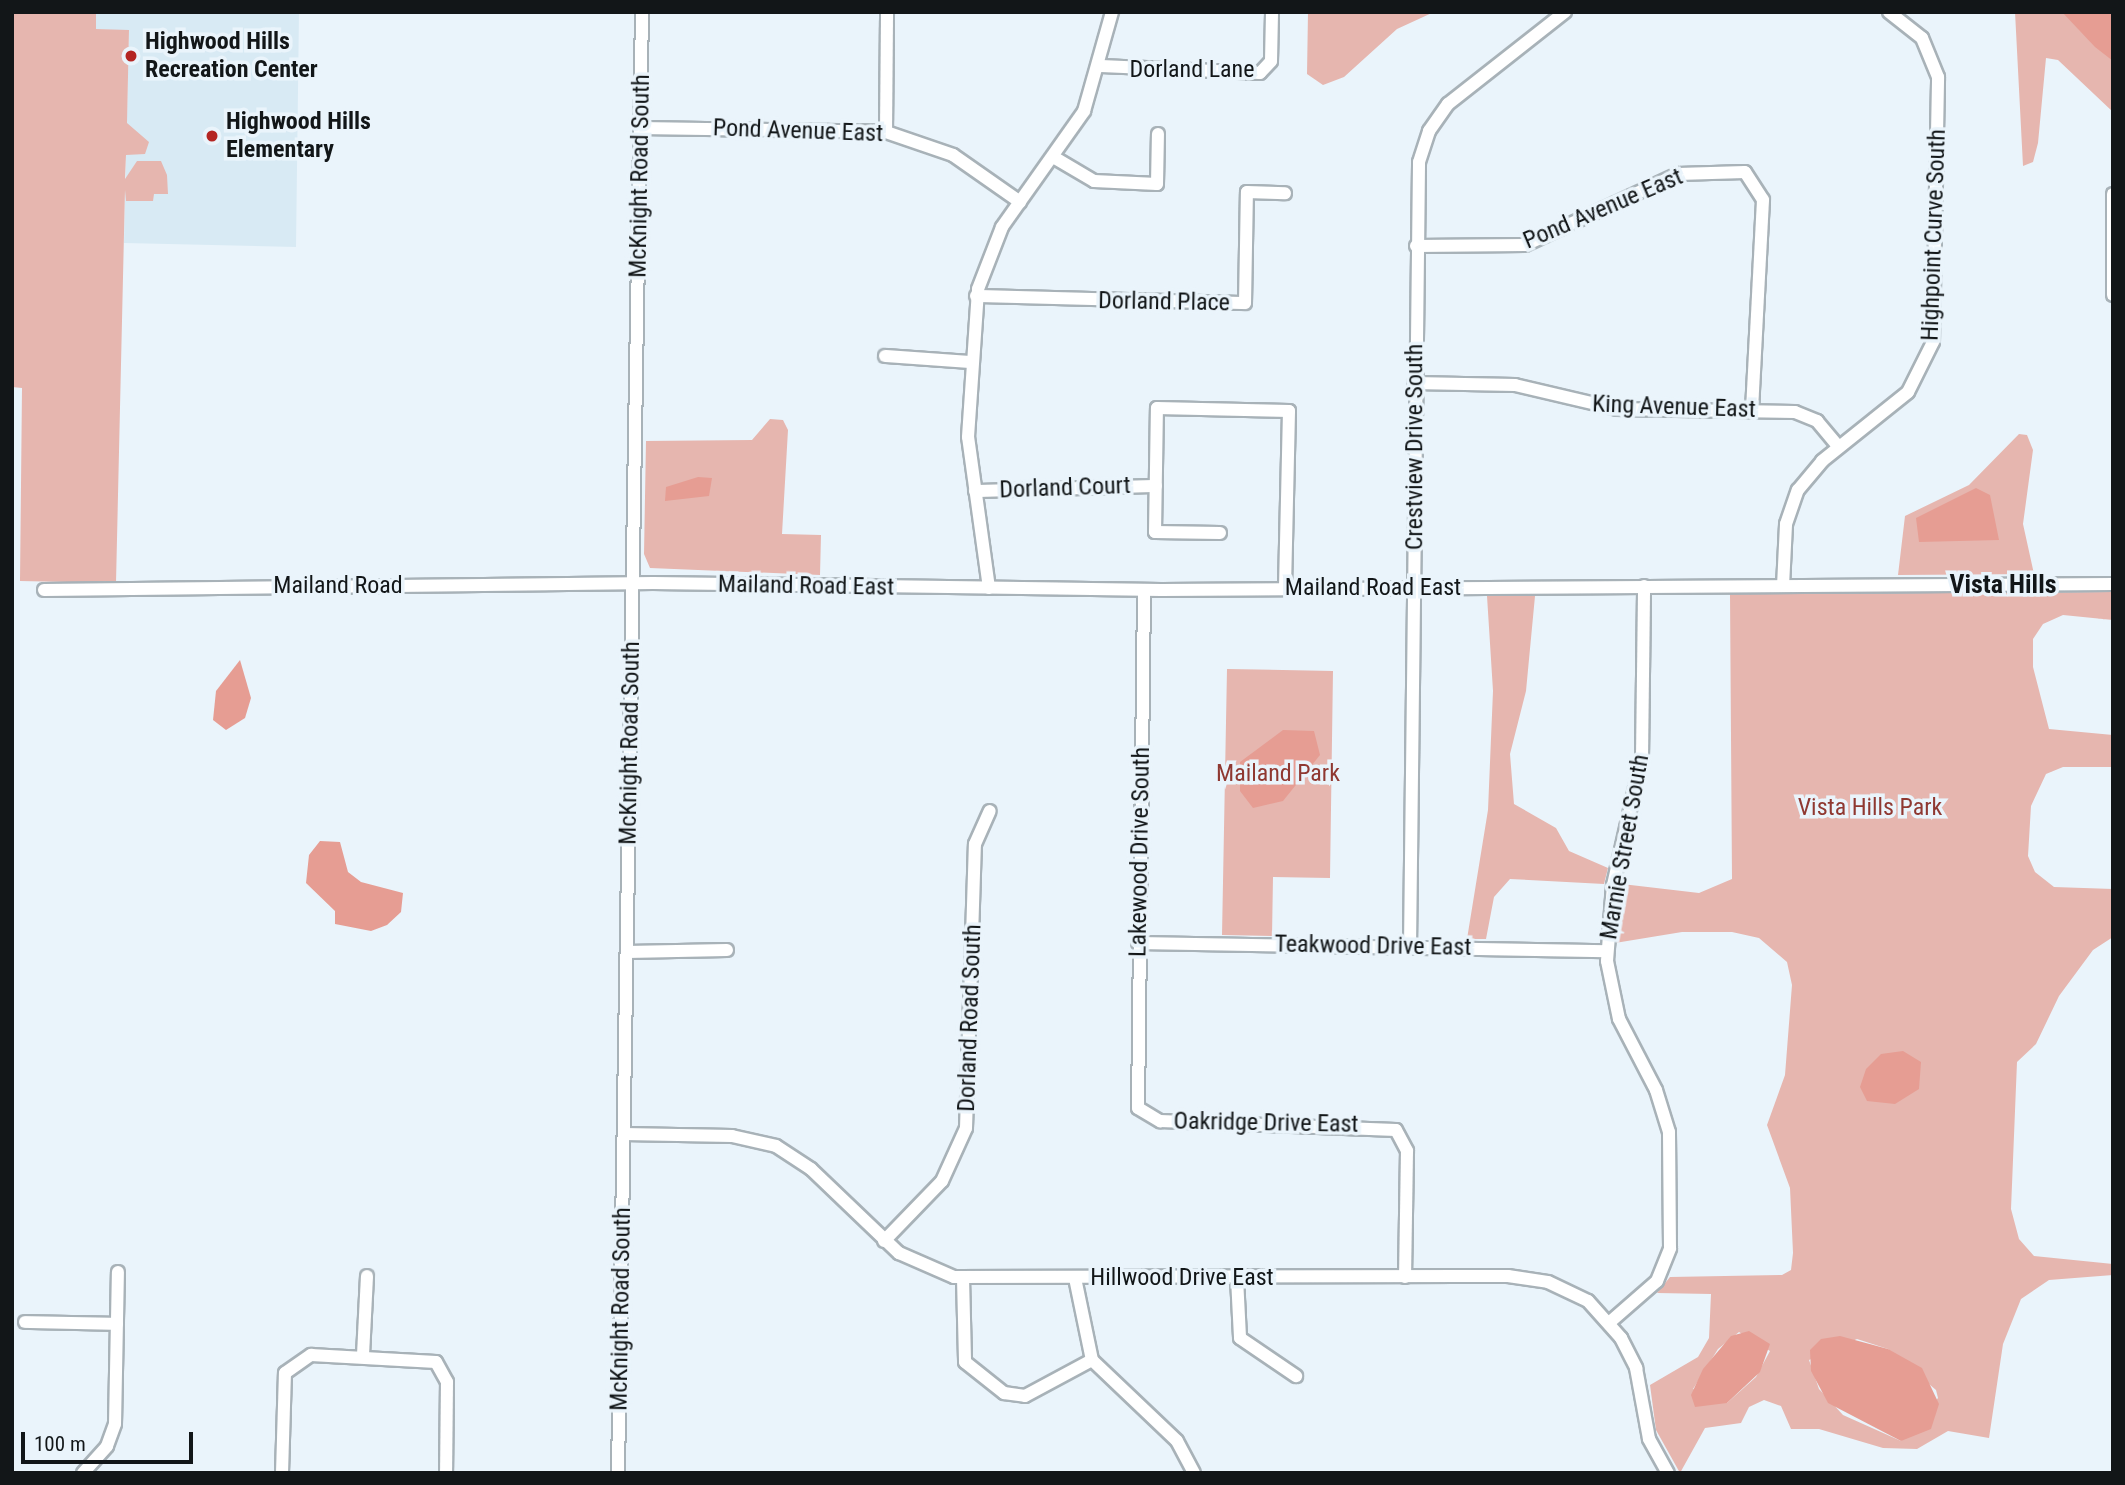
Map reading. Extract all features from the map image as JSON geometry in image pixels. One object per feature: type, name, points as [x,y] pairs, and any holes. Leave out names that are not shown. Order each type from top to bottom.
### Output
[{"type":"street","name":"McKnight Road South","points":[[618,1473],[642,12]]},
{"type":"street","points":[[886,132],[887,12]]},
{"type":"street","points":[[989,588],[988,546],[975,491],[968,437],[976,296],[993,243],[1020,202],[1055,158],[1084,111],[1101,66],[1112,12]]},
{"type":"street","name":"Dorland Lane","points":[[1101,66],[1260,73],[1271,61],[1272,12]]},
{"type":"street","name":"Crestview Drive South","points":[[1410,947],[1416,588],[1414,383],[1419,162],[1434,121],[1565,12]]},
{"type":"street","name":"Highpoint Curve South","points":[[1783,586],[1794,497],[1839,447],[1914,386],[1935,332],[1938,77],[1922,38],[1889,12]]},
{"type":"street","name":"Pond Avenue East","points":[[640,128],[886,132],[953,155],[1020,202]]},
{"type":"street","points":[[1055,158],[1094,181],[1157,184],[1158,134]]},
{"type":"street","name":"Pond Avenue East","points":[[1416,246],[1525,246],[1678,174],[1747,173],[1763,201],[1752,411]]},
{"type":"street","name":"Dorland Place","points":[[976,296],[1245,303],[1247,192],[1285,193]]},
{"type":"street","points":[[2113,194],[2113,295]]},
{"type":"street","points":[[885,356],[971,362]]},
{"type":"street","name":"King Avenue East","points":[[1414,383],[1515,385],[1617,409],[1805,414],[1839,447]]},
{"type":"street","name":"Dorland Court","points":[[1220,533],[1155,532],[1157,408],[1289,411],[1285,589]]},
{"type":"street","name":"Dorland Court","points":[[975,491],[1156,486]]},
{"type":"street","name":"Mailand Road East","points":[[633,585],[1144,590],[2113,584]]},
{"type":"street","name":"Mailand Road","points":[[44,590],[633,585]]},
{"type":"street","name":"Marnie Street South","points":[[1610,1322],[1665,1269],[1672,1161],[1660,1101],[1615,1010],[1607,951],[1613,885],[1642,757],[1644,586]]},
{"type":"street","name":"Lakewood Drive South","points":[[1142,1114],[1136,1094],[1144,590]]},
{"type":"street","name":"Dorland Road South","points":[[884,1241],[942,1181],[966,1128],[975,844],[990,811]]},
{"type":"street","name":"Teakwood Drive East","points":[[1138,943],[1607,951]]},
{"type":"street","points":[[627,952],[727,950]]},
{"type":"street","name":"Oakridge Drive East","points":[[1142,1114],[1163,1121],[1392,1128],[1407,1151],[1405,1277]]},
{"type":"street","name":"Hillwood Drive East","points":[[624,1134],[732,1136],[776,1146],[816,1173],[884,1241],[917,1264],[963,1278],[1532,1278],[1581,1296],[1610,1322],[1634,1362],[1647,1432],[1663,1471]]},
{"type":"street","points":[[83,1473],[107,1446],[115,1424],[118,1272]]},
{"type":"street","points":[[363,1355],[367,1276]]},
{"type":"street","points":[[963,1278],[965,1362],[1004,1393],[1025,1396],[1093,1360]]},
{"type":"street","points":[[1075,1278],[1093,1360],[1177,1441],[1194,1473]]},
{"type":"street","points":[[1237,1278],[1240,1338],[1296,1376]]},
{"type":"street","points":[[25,1322],[117,1324]]},
{"type":"street","points":[[282,1473],[283,1380],[289,1366],[311,1355],[421,1357],[442,1368],[446,1473]]},
{"type":"shaded area","name":"Highwood Hills Elementary","points":[[96,12],[299,12],[296,247],[124,243],[129,31],[95,29]]},
{"type":"shaded area","points":[[2062,12],[2113,12],[2113,61],[2095,47]]},
{"type":"shaded area","points":[[698,477],[712,478],[709,496],[665,501],[666,487]]},
{"type":"shaded area","points":[[1976,488],[1990,495],[1999,540],[1919,542],[1916,518]]},
{"type":"shaded area","points":[[240,660],[251,698],[245,718],[226,730],[213,720],[216,691]]},
{"type":"shaded area","points":[[1283,730],[1314,731],[1320,755],[1283,801],[1253,808],[1240,791],[1240,762]]},
{"type":"shaded area","points":[[320,841],[340,842],[348,872],[361,882],[403,893],[401,912],[387,925],[371,931],[335,924],[335,911],[306,883],[309,855]]},
{"type":"shaded area","points":[[1903,1051],[1921,1062],[1919,1089],[1895,1104],[1867,1101],[1860,1087],[1866,1069],[1881,1054]]},
{"type":"shaded area","points":[[1749,1331],[1770,1344],[1760,1372],[1727,1403],[1695,1407],[1691,1395],[1703,1369],[1731,1336]]},
{"type":"shaded area","points":[[1840,1336],[1888,1349],[1922,1368],[1939,1404],[1931,1429],[1901,1441],[1828,1403],[1811,1371],[1810,1350],[1821,1339]]},
{"type":"green space","points":[[12,12],[96,12],[96,29],[129,30],[127,123],[149,142],[145,154],[126,155],[125,179],[137,161],[161,161],[167,175],[168,194],[154,194],[153,201],[126,201],[125,190],[116,583],[20,581],[22,388],[12,387]]},
{"type":"green space","points":[[1308,12],[1434,12],[1397,29],[1344,77],[1323,85],[1307,74]]},
{"type":"green space","points":[[2015,12],[2113,12],[2113,112],[2058,60],[2046,58],[2038,143],[2033,162],[2023,166]]},
{"type":"green space","points":[[770,419],[783,420],[788,430],[782,534],[821,535],[820,575],[650,568],[644,554],[646,441],[752,440]]},
{"type":"green space","points":[[2019,434],[2027,435],[2033,450],[2023,524],[2034,574],[1898,575],[1905,516],[1969,485]]},
{"type":"green space","name":"Vista Hills Park","points":[[2113,592],[2113,620],[2063,615],[2043,624],[2033,639],[2033,667],[2049,729],[2113,735],[2113,767],[2063,767],[2046,774],[2031,806],[2028,856],[2035,872],[2054,887],[2113,889],[2113,937],[2093,950],[2059,996],[2036,1044],[2017,1062],[2011,1209],[2019,1239],[2034,1256],[2113,1264],[2113,1275],[2049,1280],[2021,1299],[2003,1344],[1989,1438],[1948,1431],[1917,1449],[1883,1448],[1819,1429],[1791,1429],[1781,1406],[1764,1400],[1749,1407],[1741,1423],[1705,1428],[1680,1473],[1656,1430],[1650,1385],[1698,1357],[1709,1338],[1711,1294],[1657,1293],[1670,1277],[1782,1275],[1791,1270],[1793,1253],[1790,1188],[1767,1125],[1785,1075],[1792,985],[1787,962],[1759,938],[1732,932],[1682,932],[1615,943],[1622,884],[1699,893],[1732,879],[1730,594]],"holes":[[[1739,1332],[1770,1351],[1756,1377],[1727,1403],[1693,1389],[1718,1349]],[[1857,1339],[1888,1349],[1936,1390],[1938,1398],[1901,1441],[1843,1415],[1819,1389],[1809,1360]]]},
{"type":"green space","points":[[1487,596],[1535,596],[1526,691],[1510,754],[1514,804],[1556,828],[1569,851],[1608,868],[1604,884],[1510,879],[1494,897],[1486,939],[1467,939],[1488,810],[1493,691]]},
{"type":"green space","name":"Mailand Park","points":[[1227,669],[1333,671],[1330,878],[1273,877],[1272,936],[1222,935]]},
{"type":"place","name":"Highwood Hills Recreation Center","points":[[131,56]]},
{"type":"place","name":"Highwood Hills Elementary","points":[[212,136]]},
{"type":"district","name":"Vista Hills","points":[[2003,585]]}]
